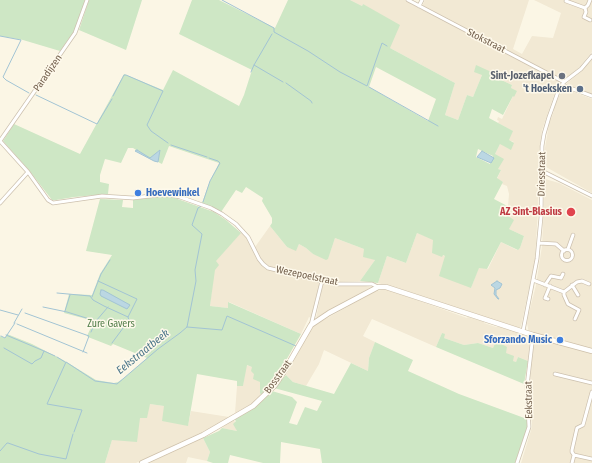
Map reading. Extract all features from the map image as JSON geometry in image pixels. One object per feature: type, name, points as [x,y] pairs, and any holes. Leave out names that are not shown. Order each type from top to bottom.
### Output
[{"type":"street","name":"Paradijzen","points":[[0,141],[75,33],[87,0]]},
{"type":"street","name":"Stokstraat","points":[[408,0],[563,83],[592,96]]},
{"type":"street","points":[[419,6],[422,0]]},
{"type":"street","points":[[590,0],[585,8],[586,12],[584,17],[590,20]]},
{"type":"street","points":[[566,1],[585,8]]},
{"type":"street","points":[[563,83],[581,69],[592,56]]},
{"type":"street","name":"Driesstraat","points":[[523,331],[539,243],[542,146],[544,134],[557,95],[563,83]]},
{"type":"street","name":"Wezepoelstraat","points":[[0,141],[28,172],[48,200],[53,203],[102,196],[133,198],[171,195],[211,208],[222,214],[244,231],[263,264],[268,268],[338,284],[372,284],[532,335],[592,351]]},
{"type":"street","points":[[542,171],[592,196]]},
{"type":"street","points":[[0,203],[28,172]]},
{"type":"street","points":[[568,249],[572,254],[569,260],[565,260],[562,255],[564,251],[568,249],[573,235]]},
{"type":"street","points":[[539,243],[556,244],[564,251]]},
{"type":"street","points":[[545,284],[550,276],[561,279],[563,274]]},
{"type":"street","points":[[533,280],[564,292]]},
{"type":"street","points":[[311,325],[322,281]]},
{"type":"street","points":[[564,292],[579,281],[589,284]]},
{"type":"street","points":[[572,285],[578,295]]},
{"type":"street","points":[[545,298],[550,286]]},
{"type":"street","name":"Bosstraat","points":[[142,463],[204,436],[253,406],[275,385],[311,325],[329,313],[378,287]]},
{"type":"street","points":[[564,292],[568,304],[579,310],[575,319]]},
{"type":"street","name":"Eekstraat","points":[[518,463],[529,427],[528,386],[532,335]]},
{"type":"street","points":[[555,374],[592,383]]},
{"type":"street","points":[[572,463],[574,455],[572,450],[577,428],[583,425],[592,392]]},
{"type":"street","points":[[574,455],[592,459]]},
{"type":"shaded area","points":[[350,0],[405,0],[422,10],[425,0],[529,0],[513,49],[522,54],[532,36],[553,38],[561,13],[534,0],[592,0],[592,52],[577,70],[565,79],[559,81],[542,130],[539,154],[535,260],[521,326],[519,328],[378,283],[387,256],[406,263],[417,233],[433,239],[442,257],[442,255],[445,256],[471,288],[479,267],[488,269],[501,242],[517,250],[520,248],[524,236],[509,229],[508,216],[511,208],[508,206],[509,194],[507,186],[502,184],[503,182],[497,179],[501,170],[498,169],[495,154],[500,144],[514,142],[508,140],[512,131],[498,123],[499,121],[497,120],[498,117],[502,119],[513,96],[511,88],[512,85],[497,78],[498,75],[490,72],[482,75],[473,97],[467,95],[458,120],[445,115],[455,83],[390,48],[363,4],[362,6]]},
{"type":"shaded area","points":[[592,59],[592,94],[570,87],[566,84],[583,70]]},
{"type":"shaded area","points":[[563,88],[592,99],[592,193],[546,167],[544,154],[549,124],[554,107]]},
{"type":"shaded area","points":[[545,179],[559,183],[592,200],[592,349],[529,333],[527,323],[536,285],[542,246]]},
{"type":"shaded area","points":[[270,226],[287,247],[296,250],[299,244],[313,254],[328,258],[335,238],[364,249],[375,260],[360,281],[334,282],[305,275],[304,279],[320,283],[311,318],[309,317],[301,334],[229,302],[228,308],[210,306],[215,261],[244,229],[255,247]]},
{"type":"shaded area","points":[[323,284],[337,286],[360,285],[371,287],[316,318]]},
{"type":"shaded area","points":[[386,289],[467,318],[468,317],[496,327],[503,327],[530,337],[528,361],[518,357],[516,362],[512,361],[496,341],[493,348],[478,343],[464,345],[444,338],[442,333],[436,347],[372,319],[363,336],[375,342],[369,358],[368,371],[324,350],[319,364],[306,386],[293,382],[286,375],[313,326],[374,292]]},
{"type":"shaded area","points":[[535,338],[592,353],[592,463],[521,463],[532,427],[530,381],[532,351]]},
{"type":"shaded area","points":[[246,365],[252,367],[260,382],[261,395],[251,404],[235,413],[237,386],[243,386]]},
{"type":"shaded area","points":[[150,404],[164,406],[188,425],[191,411],[229,417],[213,427],[136,463],[105,463],[112,440],[140,418]]},
{"type":"shaded area","points":[[234,419],[237,431],[222,428],[232,420]]},
{"type":"shaded area","points":[[203,438],[210,452],[207,461],[188,457],[186,463],[149,463]]},
{"type":"green space","points":[[0,0],[85,0],[77,27],[60,51],[23,40],[0,36]]},
{"type":"green space","points":[[89,0],[142,0],[126,50],[79,30]]},
{"type":"green space","points":[[192,0],[219,0],[275,28],[288,0],[350,0],[362,6],[363,4],[400,25],[390,48],[455,83],[445,115],[458,120],[467,95],[473,97],[482,75],[474,72],[476,65],[498,75],[497,78],[512,85],[511,88],[517,91],[503,115],[492,109],[489,118],[513,131],[509,140],[514,143],[511,150],[500,144],[495,154],[504,159],[498,169],[501,170],[497,178],[503,182],[494,199],[511,208],[508,216],[514,220],[509,229],[524,236],[520,248],[518,250],[501,242],[487,269],[479,268],[471,288],[439,276],[445,256],[443,255],[442,257],[432,253],[433,240],[417,233],[406,263],[387,256],[378,283],[360,281],[375,260],[363,257],[364,249],[335,238],[328,259],[326,260],[313,254],[299,244],[296,251],[287,247],[270,226],[272,223],[272,218],[262,201],[263,198],[246,187],[242,193],[236,190],[221,212],[202,203],[210,181],[219,163],[169,146],[162,164],[158,162],[160,150],[150,159],[133,148],[128,148],[121,163],[105,159],[100,175],[100,182],[109,184],[108,194],[52,200],[28,169],[3,141],[14,124],[80,154],[124,74],[163,90],[173,70],[239,106],[252,70],[179,34]],"holes":[[[376,67],[436,99],[428,121],[369,87]],[[478,149],[493,156],[490,164],[476,157]]]},
{"type":"green space","name":"Zure Gavers","points":[[172,197],[214,212],[241,233],[216,261],[219,265],[215,270],[210,306],[228,308],[228,302],[301,334],[276,378],[261,395],[260,382],[253,379],[254,374],[251,371],[252,367],[247,365],[243,386],[237,386],[237,381],[197,374],[188,426],[162,421],[164,406],[150,404],[147,418],[140,418],[137,442],[112,440],[105,463],[0,463],[0,336],[5,338],[7,334],[32,344],[65,361],[96,380],[114,383],[124,378],[147,358],[113,344],[111,346],[88,337],[87,336],[94,321],[64,313],[69,294],[92,295],[100,274],[112,255],[86,251],[100,199],[123,200],[122,207],[133,208],[133,200]]},
{"type":"green space","points":[[442,333],[445,334],[444,338],[464,345],[478,343],[493,348],[496,341],[507,347],[506,353],[514,356],[513,361],[516,362],[518,357],[528,361],[524,384],[436,347]]},
{"type":"green space","points":[[375,342],[413,360],[408,371],[459,394],[527,419],[527,428],[515,463],[322,463],[320,449],[281,442],[280,463],[263,463],[230,455],[228,463],[213,463],[207,461],[210,452],[203,438],[219,431],[222,428],[237,431],[233,424],[236,421],[234,419],[255,407],[272,391],[292,397],[297,402],[289,423],[297,425],[305,407],[317,411],[322,401],[274,388],[286,375],[293,382],[334,394],[351,363],[368,371],[369,358]]},
{"type":"water","points":[[137,150],[150,158],[160,150],[158,162],[135,151]]},
{"type":"water","points":[[482,151],[494,158],[491,163],[477,157]]},
{"type":"water","points":[[497,281],[502,284],[500,288],[496,290],[496,295],[499,299],[494,294],[495,288],[491,285]]},
{"type":"water","points":[[101,290],[130,305],[127,309],[101,296]]},
{"type":"waterway","points":[[222,0],[274,28],[274,32],[308,51],[340,72],[367,86],[382,43],[387,46]]},
{"type":"waterway","points":[[272,34],[254,65],[283,82]]},
{"type":"waterway","name":"Eekstraatbeek","points":[[0,36],[21,40],[3,77],[29,93]]},
{"type":"waterway","points":[[251,72],[254,65]]},
{"type":"waterway","name":"Eekstraatbeek","points":[[113,96],[124,75],[163,91],[147,125],[151,131],[168,143]]},
{"type":"waterway","points":[[286,83],[312,103]]},
{"type":"waterway","points":[[369,87],[438,126]]},
{"type":"waterway","name":"Eekstraatbeek","points":[[36,95],[97,124],[112,99]]},
{"type":"waterway","name":"Eekstraatbeek","points":[[171,145],[207,157]]},
{"type":"waterway","name":"Eekstraatbeek","points":[[203,202],[210,181],[220,163],[209,158]]},
{"type":"waterway","name":"Eekstraatbeek","points":[[74,432],[82,410],[47,404],[66,362],[95,381],[117,384],[158,349],[187,327],[196,281],[195,270],[202,234],[192,225],[198,208],[201,206]]},
{"type":"waterway","points":[[92,297],[101,274],[110,260]]},
{"type":"waterway","points":[[57,293],[90,296],[93,300],[128,317],[137,299],[98,281]]},
{"type":"waterway","points":[[65,311],[70,295]]},
{"type":"waterway","points":[[43,307],[67,312],[96,321]]},
{"type":"waterway","points":[[91,332],[96,321],[108,307]]},
{"type":"waterway","points":[[14,323],[22,309]]},
{"type":"waterway","points":[[0,310],[18,315]]},
{"type":"waterway","points":[[25,313],[89,336],[83,352]]},
{"type":"waterway","points":[[187,327],[222,330],[227,316],[296,346]]},
{"type":"waterway","points":[[112,343],[129,320],[128,317]]},
{"type":"waterway","points":[[1,336],[5,338],[15,323]]},
{"type":"waterway","points":[[17,324],[87,353]]},
{"type":"waterway","points":[[6,335],[44,351]]},
{"type":"waterway","points":[[4,348],[32,364],[41,358],[44,351],[55,356]]},
{"type":"waterway","points":[[57,357],[65,362]]},
{"type":"waterway","name":"Eekstraatbeek","points":[[0,451],[8,443],[39,454],[66,459],[73,434]]},
{"type":"place","name":"Sint-Jozefkapel","points":[[562,76]]},
{"type":"place","name":"'t Hoeksken","points":[[580,89]]},
{"type":"place","name":"Hoevewinkel","points":[[138,193]]},
{"type":"place","name":"AZ Sint-Blasius","points":[[571,212]]},
{"type":"place","name":"Sforzando Music","points":[[560,340]]}]
